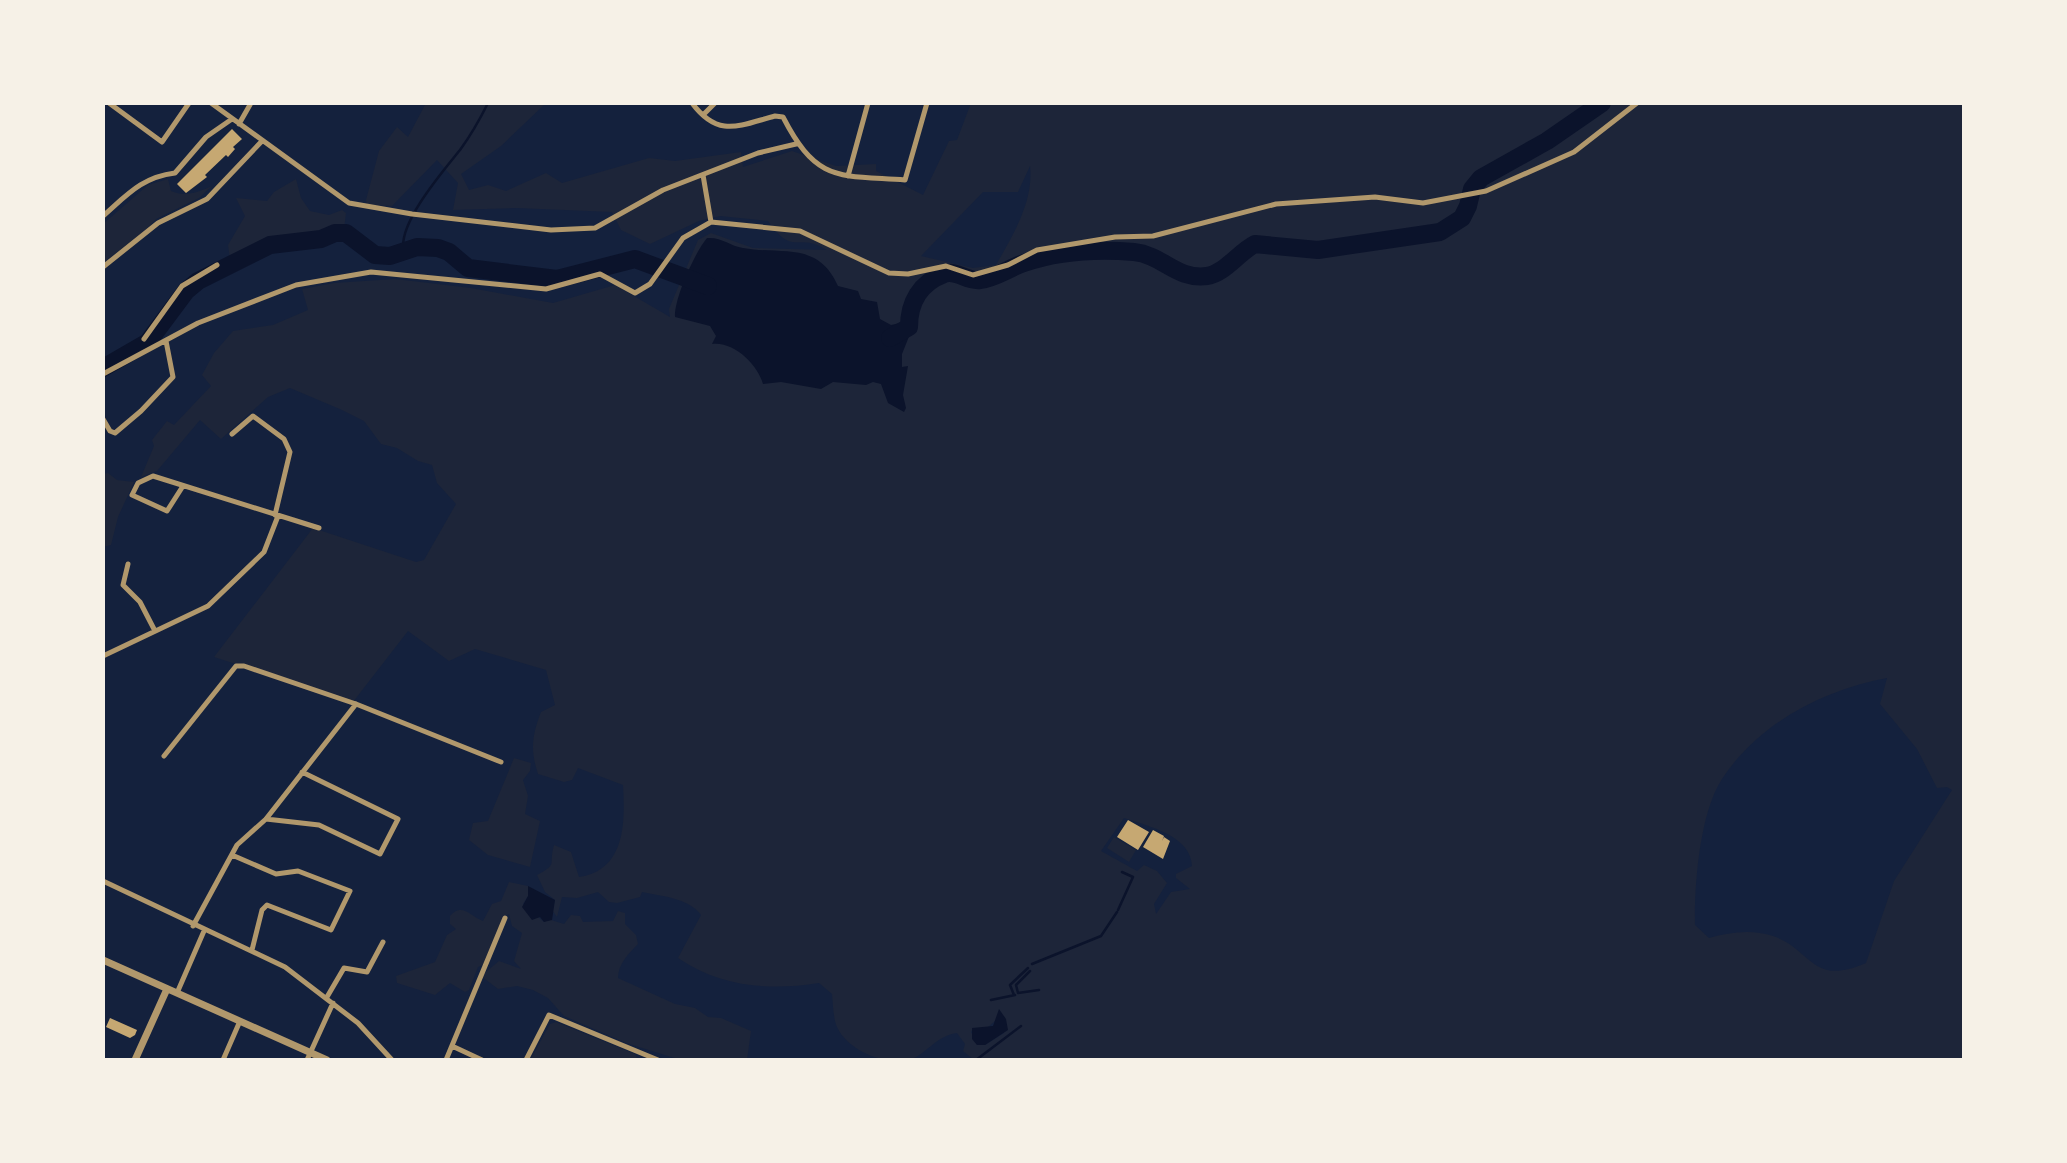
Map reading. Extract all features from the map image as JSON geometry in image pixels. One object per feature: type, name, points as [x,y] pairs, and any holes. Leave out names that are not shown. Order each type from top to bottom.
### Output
[{"type":"street","points":[[109,103],[162,142],[189,103]]},
{"type":"street","points":[[211,103],[349,203],[412,214],[551,229],[595,228],[663,190],[758,153],[796,144]]},
{"type":"street","points":[[239,124],[251,103]]},
{"type":"street","points":[[692,103],[708,121],[722,127],[775,116],[783,117],[796,144],[822,170],[848,176],[905,180],[927,103]]},
{"type":"street","points":[[704,114],[715,103]]},
{"type":"street","points":[[848,176],[867,103]]},
{"type":"street","points":[[104,372],[209,318],[296,285],[371,272],[546,289],[600,274],[635,293],[650,284],[683,238],[711,222],[800,231],[890,274],[908,274],[946,266],[972,275],[1008,265],[1037,250],[1115,237],[1153,236],[1276,204],[1375,197],[1423,203],[1486,191],[1574,152],[1637,103]]},
{"type":"street","points":[[103,216],[153,176],[174,173],[206,137],[232,119]]},
{"type":"street","points":[[103,267],[158,223],[207,199],[262,141]]},
{"type":"street","points":[[703,175],[711,222]]},
{"type":"street","points":[[143,351],[144,340],[182,286],[217,265]]},
{"type":"street","points":[[103,419],[110,431],[115,433],[141,411],[173,377],[166,341]]},
{"type":"street","points":[[123,354],[127,362]]},
{"type":"street","points":[[103,656],[208,606],[264,552],[276,515],[290,452],[284,439],[253,416],[232,434]]},
{"type":"street","points":[[183,486],[167,511],[132,495],[138,483],[153,476],[319,528]]},
{"type":"street","points":[[128,564],[123,585],[140,602],[155,631]]},
{"type":"street","points":[[164,756],[236,666],[356,704],[501,762]]},
{"type":"street","points":[[193,926],[237,845],[266,819],[356,704]]},
{"type":"street","points":[[266,819],[319,825],[380,854],[398,819],[302,772]]},
{"type":"street","points":[[232,855],[276,874],[298,871],[350,891],[331,930],[267,905],[262,910],[252,950]]},
{"type":"street","points":[[103,881],[193,926],[285,967],[358,1023],[392,1060]]},
{"type":"street","points":[[446,1060],[505,918]]},
{"type":"street","points":[[177,993],[204,931]]},
{"type":"street","points":[[327,997],[344,968],[367,972],[383,942]]},
{"type":"street","points":[[103,960],[240,1021],[309,1056],[327,1060]]},
{"type":"street","points":[[135,1060],[167,989]]},
{"type":"street","points":[[309,1056],[333,1003]]},
{"type":"street","points":[[526,1060],[549,1015],[658,1060]]},
{"type":"street","points":[[223,1060],[240,1021]]},
{"type":"street","points":[[452,1046],[480,1059]]},
{"type":"street","points":[[640,1060],[643,1053]]},
{"type":"shaded area","points":[[426,103],[551,103],[545,104],[501,146],[461,174],[469,190],[488,185],[506,191],[546,173],[562,183],[649,158],[675,161],[741,152],[743,167],[792,151],[836,166],[876,164],[876,171],[923,195],[949,141],[957,140],[971,103],[1964,103],[1964,1060],[974,1060],[963,1051],[965,1044],[957,1033],[942,1038],[915,1058],[889,1060],[858,1049],[842,1036],[835,1019],[832,994],[819,983],[782,987],[728,981],[694,968],[678,958],[701,915],[682,901],[642,892],[640,897],[617,903],[609,902],[598,892],[577,898],[562,897],[557,917],[552,910],[555,900],[545,892],[537,875],[552,863],[554,845],[571,852],[579,877],[594,873],[606,865],[614,855],[622,829],[623,785],[578,768],[572,780],[564,782],[538,774],[533,750],[536,728],[541,712],[555,705],[546,670],[475,649],[449,661],[408,631],[353,702],[214,657],[313,528],[416,562],[424,560],[456,504],[437,483],[432,465],[418,461],[397,448],[381,444],[364,421],[290,388],[268,397],[221,439],[200,420],[157,471],[141,477],[154,446],[152,440],[167,421],[174,425],[211,386],[202,375],[214,353],[233,331],[273,325],[308,310],[302,289],[334,283],[395,279],[471,288],[553,303],[615,285],[670,317],[669,309],[698,240],[711,233],[753,248],[827,250],[817,245],[790,241],[768,221],[720,216],[699,221],[650,244],[621,230],[612,212],[517,208],[453,210],[458,183],[437,160],[392,206],[367,205],[379,151],[397,127],[408,137]],"holes":[[[1030,166],[1029,192],[1025,205],[996,265],[973,268],[921,256],[983,192],[1018,192]],[[1887,678],[1880,704],[1917,749],[1937,788],[1947,787],[1952,790],[1894,881],[1866,963],[1834,971],[1814,963],[1786,942],[1773,936],[1749,932],[1709,938],[1695,925],[1697,870],[1708,810],[1722,779],[1754,741],[1794,712],[1816,700],[1863,683]],[[1124,818],[1156,829],[1177,840],[1190,856],[1192,866],[1176,874],[1176,878],[1190,889],[1171,892],[1156,914],[1154,904],[1167,883],[1157,871],[1144,865],[1137,871],[1101,851]],[[996,1020],[1004,1033],[985,1045],[977,1045],[971,1032],[974,1028],[987,1028]]]},
{"type":"shaded area","points":[[168,179],[171,191],[181,194],[212,186],[199,198],[156,219],[145,231],[103,263],[103,224],[148,185]]},
{"type":"shaded area","points":[[296,179],[301,198],[310,211],[329,215],[342,210],[346,213],[344,230],[298,240],[292,247],[271,246],[230,259],[228,245],[245,216],[236,198],[267,201],[274,192]]},
{"type":"shaded area","points":[[707,238],[743,248],[810,256],[830,272],[838,286],[858,291],[861,299],[877,302],[880,319],[891,325],[905,322],[910,334],[902,354],[902,367],[908,366],[903,395],[906,408],[904,412],[888,403],[881,384],[873,382],[866,385],[833,382],[821,389],[781,382],[763,384],[756,369],[744,356],[729,346],[712,344],[716,336],[710,326],[675,317],[686,276]]},
{"type":"shaded area","points":[[108,473],[117,480],[134,482],[118,517],[111,545],[103,547],[103,474]]},
{"type":"shaded area","points":[[514,758],[531,763],[530,771],[523,780],[528,796],[525,814],[540,821],[530,867],[488,855],[469,840],[473,823],[488,821]]},
{"type":"shaded area","points":[[1114,837],[1136,850],[1129,862],[1107,848]]},
{"type":"shaded area","points":[[509,882],[528,886],[528,896],[523,904],[544,922],[548,919],[564,924],[571,915],[580,916],[583,922],[613,921],[618,911],[625,913],[625,924],[636,935],[638,944],[622,963],[618,978],[675,1004],[695,1008],[708,1017],[721,1018],[751,1031],[747,1060],[681,1060],[626,1043],[564,1016],[548,998],[533,990],[517,986],[498,989],[481,976],[499,961],[521,969],[514,961],[522,933],[512,926],[509,914],[504,917],[485,964],[478,967],[469,990],[465,992],[450,983],[435,995],[397,983],[396,976],[435,962],[447,935],[456,929],[450,924],[450,916],[454,912],[466,911],[483,921],[492,904],[501,901]]},
{"type":"shaded area","points":[[528,886],[555,900],[552,920],[544,922],[540,917],[532,920],[522,907],[528,896]]},
{"type":"shaded area","points":[[999,1009],[1006,1019],[1008,1030],[985,1045],[977,1045],[972,1039],[972,1028],[993,1026]]},
{"type":"shaded area","points":[[556,1022],[635,1054],[638,1060],[530,1060],[550,1024]]},
{"type":"building","points":[[232,129],[242,139],[233,147],[235,149],[205,175],[207,177],[186,193],[177,184]]},
{"type":"building","points":[[1128,820],[1149,832],[1138,850],[1117,837]]},
{"type":"building","points":[[1153,830],[1164,836],[1162,841],[1164,837],[1170,841],[1163,859],[1143,847]]},
{"type":"building","points":[[110,1018],[137,1030],[135,1035],[130,1038],[106,1027]]},
{"type":"waterway","points":[[404,252],[403,241],[414,213],[464,144],[488,103]]},
{"type":"waterway","points":[[890,338],[909,327],[911,309],[922,288],[948,273],[980,280],[1051,256],[1107,251],[1144,254],[1178,271],[1207,276],[1219,271],[1255,244],[1318,250],[1440,232],[1462,218],[1472,189],[1481,178],[1547,141],[1602,103]]},
{"type":"waterway","points":[[103,368],[148,342],[186,291],[198,281],[270,245],[321,239],[335,233],[346,233],[375,255],[390,256],[417,247],[438,248],[449,252],[468,268],[557,279],[635,259],[708,286]]},
{"type":"waterway","points":[[1118,910],[1133,877],[1122,872]]},
{"type":"waterway","points":[[1032,964],[1101,936],[1117,912]]},
{"type":"waterway","points":[[1014,995],[1010,985],[1028,968]]},
{"type":"waterway","points":[[1018,993],[1016,985],[1030,971]]},
{"type":"waterway","points":[[1018,993],[1039,990]]},
{"type":"waterway","points":[[991,1000],[1015,995]]},
{"type":"waterway","points":[[976,1060],[1021,1026]]}]
